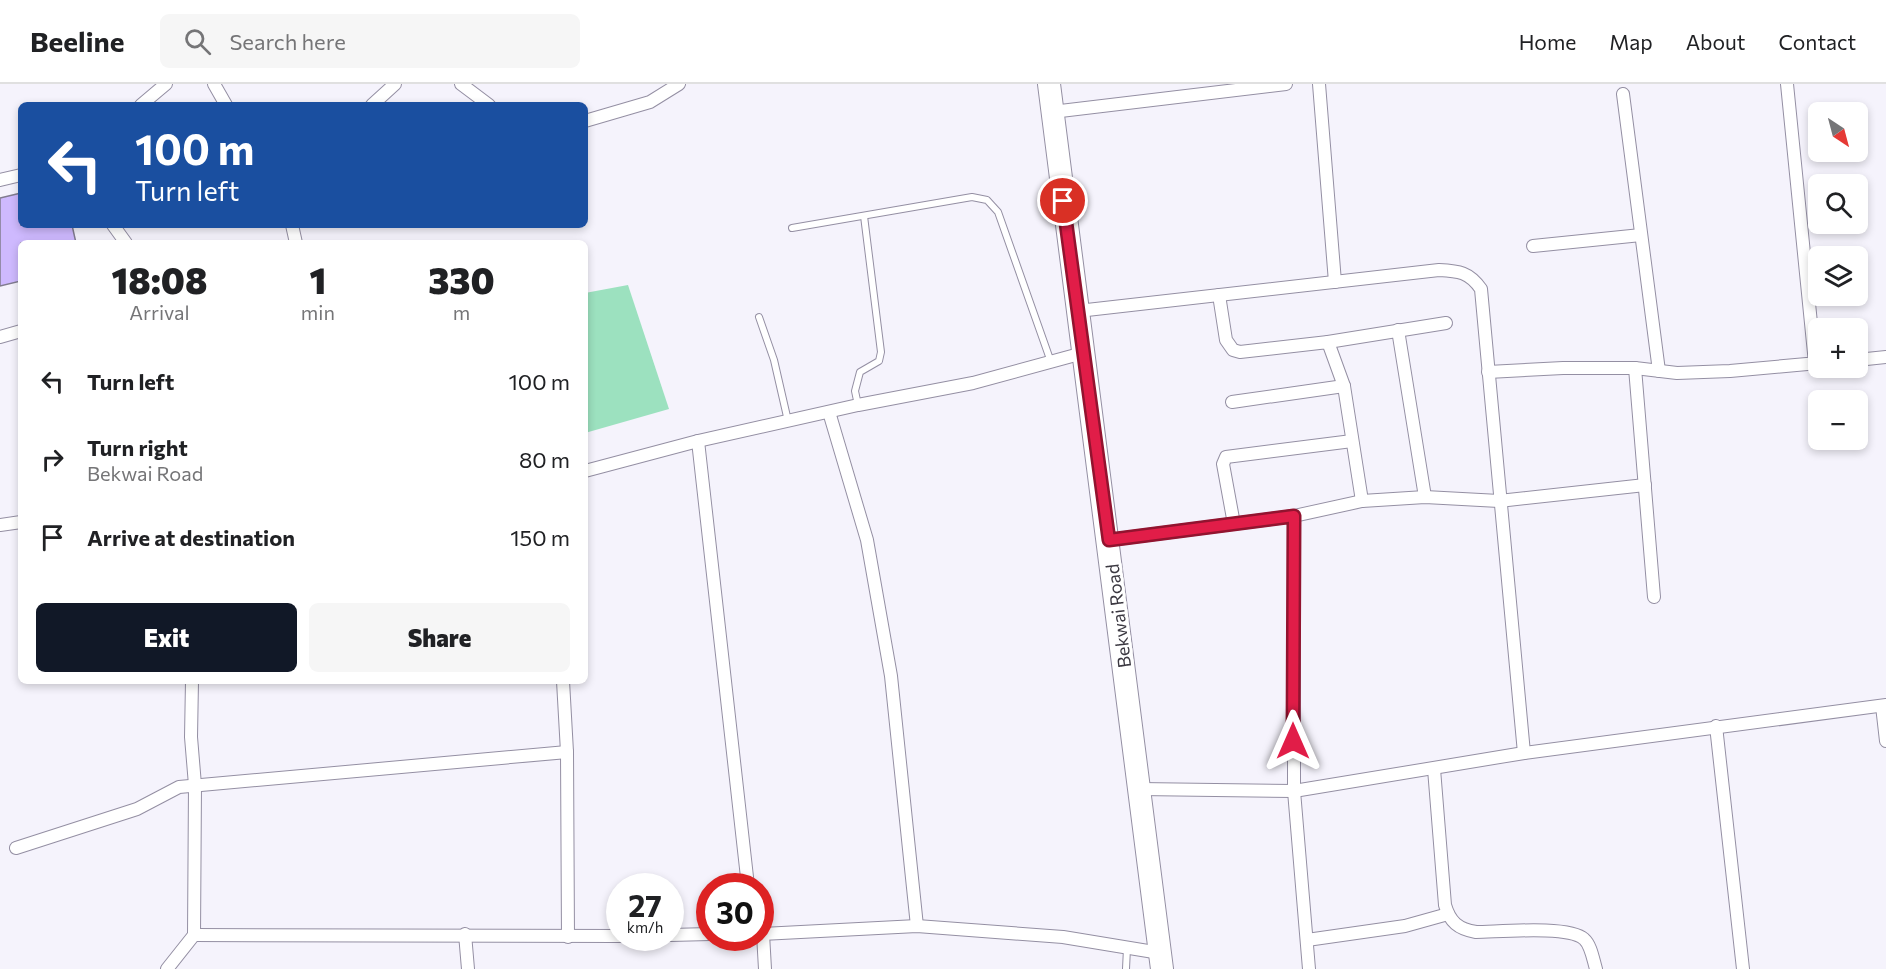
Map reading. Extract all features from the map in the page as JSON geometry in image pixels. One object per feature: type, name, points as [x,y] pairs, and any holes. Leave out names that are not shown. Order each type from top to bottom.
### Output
[{"type":"highway","name":"Bekwai Road","points":[[1049,84],[1161,961]]},
{"type":"street","points":[[145,102],[166,84]]},
{"type":"street","points":[[214,84],[224,102]]},
{"type":"street","points":[[375,102],[395,84]]},
{"type":"street","points":[[461,84],[485,102]]},
{"type":"street","points":[[588,120],[650,102],[680,84]]},
{"type":"street","points":[[1052,112],[1286,84]]},
{"type":"street","points":[[1319,84],[1335,282]]},
{"type":"street","points":[[1787,84],[1811,318]]},
{"type":"street","points":[[1623,94],[1659,371]]},
{"type":"street","points":[[0,180],[18,176]]},
{"type":"street","points":[[1533,246],[1641,235]]},
{"type":"street","points":[[1078,311],[1439,270],[1461,271],[1472,277],[1481,289],[1499,501],[1506,532],[1524,753]]},
{"type":"street","points":[[1220,295],[1226,340],[1233,350],[1240,352],[1328,342],[1446,323]]},
{"type":"street","points":[[1398,330],[1425,497]]},
{"type":"street","points":[[0,337],[18,332]]},
{"type":"street","points":[[1328,342],[1344,386],[1362,501]]},
{"type":"street","points":[[588,470],[698,441],[858,405],[973,383],[1083,353]]},
{"type":"street","points":[[1868,359],[1886,357]]},
{"type":"street","points":[[1488,372],[1635,369],[1730,371],[1808,364]]},
{"type":"street","points":[[1635,369],[1654,597]]},
{"type":"street","points":[[1232,402],[1344,386]]},
{"type":"street","points":[[829,412],[867,540],[887,654],[917,926]]},
{"type":"street","points":[[698,441],[747,873]]},
{"type":"street","points":[[1234,524],[1223,464],[1226,457],[1352,441]]},
{"type":"street","points":[[1109,540],[1294,516],[1362,501],[1425,497],[1499,501],[1645,485]]},
{"type":"street","points":[[1294,516],[1294,791],[1309,969]]},
{"type":"street","points":[[0,525],[18,522]]},
{"type":"street","points":[[167,969],[194,935],[195,785],[191,737],[192,684]]},
{"type":"street","points":[[562,684],[567,752],[568,937]]},
{"type":"street","points":[[1139,789],[1294,791],[1524,753],[1884,705],[1886,741]]},
{"type":"street","points":[[1716,726],[1743,969]]},
{"type":"street","points":[[16,848],[128,812],[173,789],[195,785],[567,752]]},
{"type":"street","points":[[1434,769],[1448,914],[1457,926],[1476,932],[1562,932],[1580,936],[1589,946],[1596,969]]},
{"type":"street","points":[[1307,940],[1405,926],[1448,914]]},
{"type":"street","points":[[774,933],[917,926],[1063,937],[1127,948],[1161,961]]},
{"type":"street","points":[[194,935],[465,934],[606,936]]},
{"type":"street","points":[[465,934],[468,969]]},
{"type":"street","points":[[763,951],[765,969]]},
{"type":"lane","points":[[792,228],[972,197],[987,200],[998,212],[1052,362]]},
{"type":"lane","points":[[858,405],[855,391],[860,372],[879,361],[881,352],[864,216]]},
{"type":"lane","points":[[759,317],[774,360],[788,421]]},
{"type":"lane","points":[[1126,969],[1127,948]]},
{"type":"green space","points":[[628,285],[669,409],[588,432],[588,292]]},
{"type":"building","points":[[18,194],[18,228],[73,228],[75,240],[18,240],[18,282],[0,286],[0,198]]},
{"type":"route","points":[[1063,201],[1109,540],[1294,516],[1293,741]]}]
